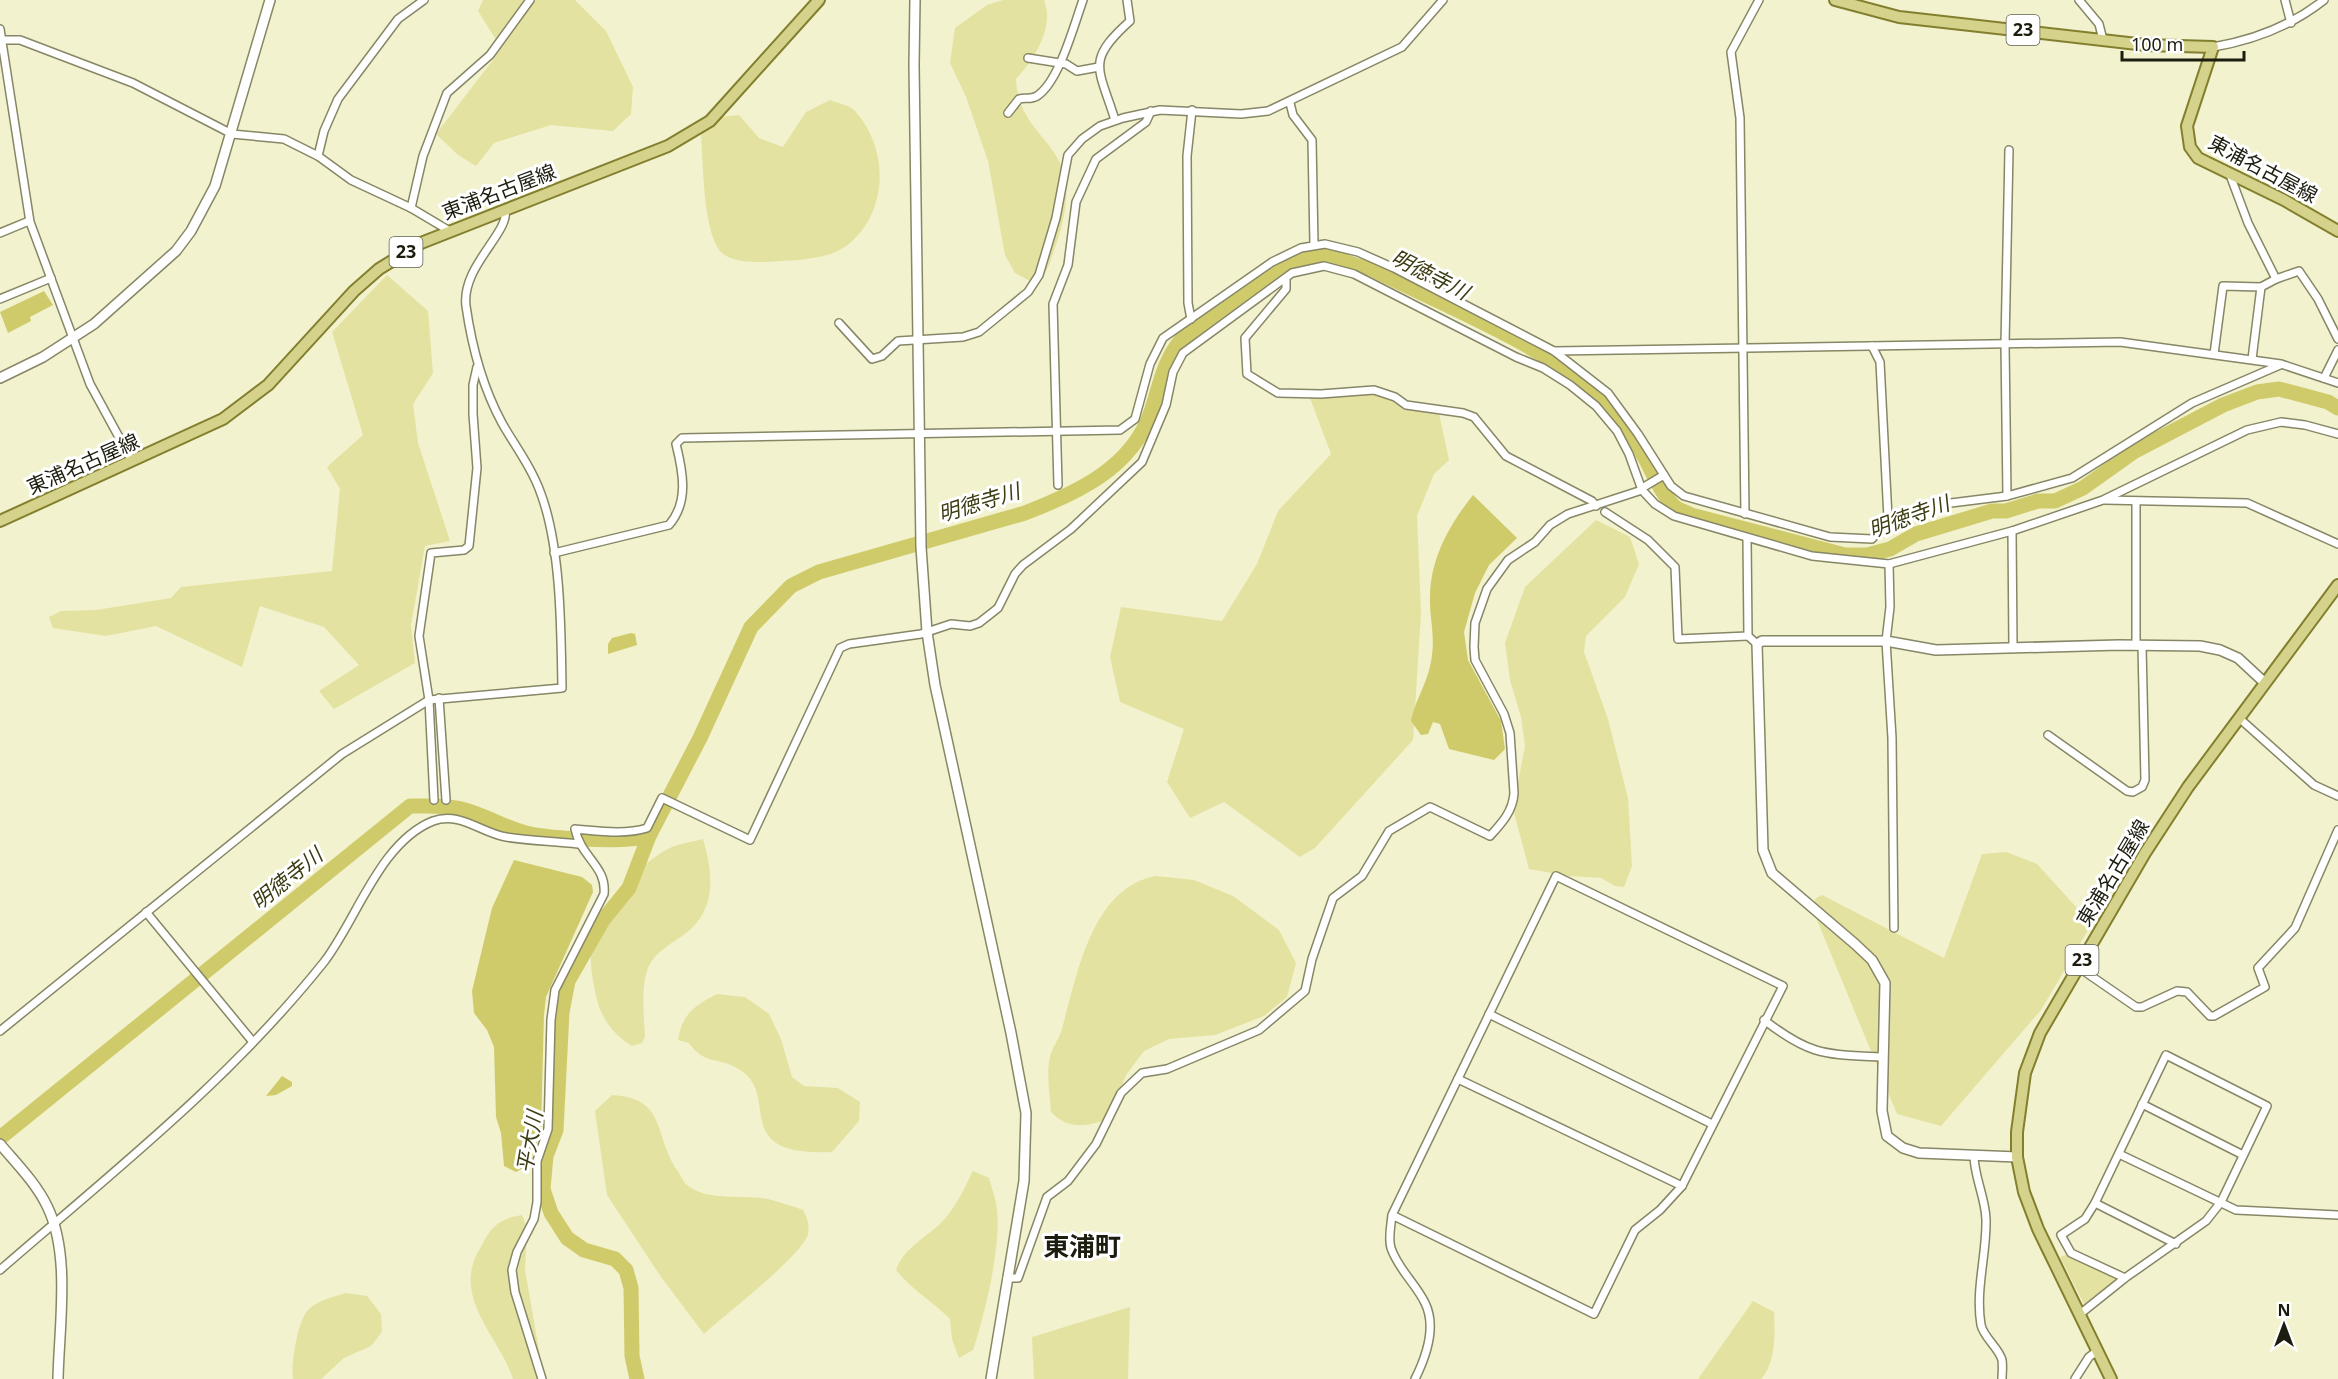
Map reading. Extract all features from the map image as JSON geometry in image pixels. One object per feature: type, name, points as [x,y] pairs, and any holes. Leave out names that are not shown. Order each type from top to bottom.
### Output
[{"type":"main road","name":"東浦名古屋線","points":[[0,521],[223,419],[250,401],[287,365],[354,291],[379,269],[421,243],[448,230],[694,134],[710,121],[819,0]]},
{"type":"main road","name":"23","points":[[1835,0],[1899,17],[2180,48],[2213,47]]},
{"type":"main road","name":"東浦名古屋線","points":[[2213,47],[2188,119],[2187,134],[2190,147],[2198,158],[2338,231]]},
{"type":"main road","name":"東浦名古屋線","points":[[2111,1379],[2038,1229],[2024,1192],[2017,1157],[2019,1103],[2025,1073],[2040,1032],[2145,853],[2188,787],[2338,585]]},
{"type":"street","points":[[0,378],[73,340],[176,251],[204,211],[215,186],[270,0]]},
{"type":"street","points":[[318,156],[327,124],[338,99],[398,19],[424,0]]},
{"type":"street","points":[[411,208],[423,156],[447,93],[490,55],[530,0]]},
{"type":"street","points":[[915,0],[921,547],[927,632],[938,697],[1011,1033],[1026,1113],[1024,1181],[991,1379]]},
{"type":"street","points":[[1008,113],[1019,99],[1032,99],[1045,90],[1059,64],[1083,0]]},
{"type":"street","points":[[1115,120],[1099,67],[1101,52],[1108,41],[1130,21],[1128,0]]},
{"type":"street","points":[[839,322],[872,359],[882,356],[898,341],[963,337],[979,332],[1012,307],[1033,286],[1056,218],[1068,155],[1082,139],[1115,120],[1151,111],[1257,113],[1290,103],[1402,47],[1443,0]]},
{"type":"street","points":[[1745,514],[1740,118],[1730,57],[1737,35],[1759,0]]},
{"type":"street","points":[[2079,0],[2099,24],[2103,40]]},
{"type":"street","points":[[2285,0],[2291,22]]},
{"type":"street","points":[[2213,47],[2244,42],[2291,22],[2324,0]]},
{"type":"street","points":[[0,29],[29,221],[90,384],[132,462]]},
{"type":"street","points":[[1,40],[20,40],[133,83],[232,134],[284,139],[318,156],[351,180],[411,208],[448,230]]},
{"type":"street","points":[[1028,58],[1066,64],[1077,71],[1099,67]]},
{"type":"street","points":[[1290,103],[1293,115],[1312,140],[1314,245]]},
{"type":"street","points":[[1191,318],[1188,303],[1187,156],[1192,110]]},
{"type":"street","points":[[1058,485],[1053,304],[1068,265],[1076,202],[1096,159],[1146,122],[1151,111]]},
{"type":"street","points":[[2007,496],[2005,344],[2009,150]]},
{"type":"street","points":[[2230,175],[2276,279]]},
{"type":"street","points":[[2238,197],[2240,186],[2248,183]]},
{"type":"street","points":[[0,1031],[342,754],[429,700],[562,688],[554,553],[541,493],[529,466],[502,423],[477,367],[466,289],[472,269],[504,222],[505,209]]},
{"type":"street","points":[[0,233],[29,221]]},
{"type":"street","points":[[554,553],[669,525],[681,506],[682,476],[676,444],[682,438],[1119,430],[1132,423],[1138,411],[1150,364],[1160,342],[1272,261],[1314,245],[1341,246],[1358,252],[1554,351],[1608,393],[1663,476],[1678,492],[1688,498],[1830,537],[1854,540],[1872,539],[1888,518],[1943,504],[2007,496],[2072,478],[2192,403],[2281,364]]},
{"type":"street","points":[[542,1379],[515,1292],[512,1270],[536,1211],[537,1161],[548,1128],[551,1020],[555,990],[604,894],[602,873],[578,844],[575,830],[638,831],[647,828],[662,798],[750,840],[840,648],[849,644],[927,632],[951,624],[970,626],[979,623],[998,608],[1015,574],[1023,565],[1071,529],[1142,462],[1166,405],[1173,372],[1183,353],[1286,278],[1315,266],[1330,266],[1348,272],[1543,368],[1570,385],[1604,414],[1624,443],[1644,488],[1654,504],[1674,516],[1812,556],[1889,564],[2012,531],[2103,500],[2247,430],[2281,422],[2305,425],[2338,434]]},
{"type":"street","points":[[2214,354],[2223,286],[2261,287],[2299,270],[2318,299],[2338,339]]},
{"type":"street","points":[[0,299],[51,278]]},
{"type":"street","points":[[1286,278],[1286,289],[1245,338],[1247,374],[1278,393],[1321,394],[1374,390],[1395,397],[1406,405],[1463,412],[1474,417],[1506,456],[1592,501],[1596,506]]},
{"type":"street","points":[[2252,359],[2261,287]]},
{"type":"street","points":[[1554,351],[2120,342],[2281,364],[2338,383]]},
{"type":"street","points":[[1872,346],[1880,362],[1888,518]]},
{"type":"street","points":[[2324,378],[2338,350]]},
{"type":"street","points":[[434,800],[429,700],[419,625],[431,553],[464,550],[469,546],[477,468],[473,385],[477,367]]},
{"type":"street","points":[[1007,1278],[1017,1278],[1047,1197],[1068,1181],[1096,1144],[1121,1093],[1133,1080],[1142,1073],[1167,1069],[1259,1030],[1305,992],[1312,959],[1330,904],[1336,895],[1362,876],[1389,831],[1430,807],[1490,836],[1506,818],[1514,802],[1510,733],[1504,714],[1475,660],[1473,634],[1486,589],[1503,564],[1535,542],[1550,525],[1568,514],[1644,488],[1663,476]]},
{"type":"street","points":[[2103,500],[2247,503],[2338,544]]},
{"type":"street","points":[[2048,735],[2127,791],[2133,792],[2142,787],[2145,780],[2136,501]]},
{"type":"street","points":[[1605,512],[1648,540],[1675,567],[1678,639],[1748,636]]},
{"type":"street","points":[[2012,531],[2013,648]]},
{"type":"street","points":[[1747,538],[1748,636],[1756,644],[1763,850],[1772,873],[1872,960],[1885,983],[1881,1057],[1882,1111],[1887,1136],[1903,1148],[1919,1153],[2017,1157]]},
{"type":"street","points":[[1889,564],[1890,607],[1886,641],[1892,738],[1894,928]]},
{"type":"street","points":[[1756,644],[1762,641],[1886,641],[1936,650],[2181,645],[2220,650],[2238,658],[2265,683]]},
{"type":"street","points":[[439,698],[446,800]]},
{"type":"street","points":[[2239,718],[2314,785],[2338,796]]},
{"type":"street","points":[[0,1270],[210,1088],[324,961],[395,849],[418,830],[434,821],[450,818],[467,821],[503,837],[578,844]]},
{"type":"street","points":[[2078,967],[2136,1007],[2177,992],[2187,992],[2210,1016],[2214,1016],[2265,987],[2259,968],[2295,928],[2338,830]]},
{"type":"street","points":[[1392,1215],[1594,1314],[1635,1230],[1660,1210],[1682,1185],[1783,986],[1556,876],[1392,1215],[1391,1246],[1402,1269],[1426,1304],[1429,1316],[1428,1348],[1415,1379]]},
{"type":"street","points":[[146,912],[253,1042]]},
{"type":"street","points":[[1489,1014],[1712,1124]]},
{"type":"street","points":[[1764,1020],[1793,1042],[1824,1054],[1881,1057]]},
{"type":"street","points":[[2080,1314],[2125,1278],[2206,1221],[2221,1202],[2267,1106],[2166,1055],[2095,1203],[2085,1219],[2061,1235],[2071,1253],[2125,1278]]},
{"type":"street","points":[[1458,1079],[1682,1185]]},
{"type":"street","points":[[2142,1104],[2243,1155]]},
{"type":"street","points":[[0,1144],[36,1188],[54,1223],[60,1256],[58,1379]]},
{"type":"street","points":[[2118,1154],[2236,1210],[2338,1215]]},
{"type":"street","points":[[1974,1155],[1974,1170],[1982,1190],[1986,1216],[1986,1249],[1978,1298],[1982,1328],[2002,1360],[2002,1379]]},
{"type":"street","points":[[2095,1203],[2176,1244]]},
{"type":"street","points":[[2075,1379],[2089,1357],[2097,1351]]},
{"type":"shaded area","points":[[483,0],[575,0],[606,31],[633,87],[631,114],[613,131],[551,125],[494,143],[476,166],[458,155],[436,134],[496,56],[498,43],[478,11]]},
{"type":"shaded area","points":[[1003,0],[1044,0],[1047,10],[1045,32],[1041,42],[1030,62],[1016,79],[1023,110],[1054,152],[1066,185],[1065,211],[1059,237],[1046,272],[1035,284],[1015,273],[1005,255],[988,161],[966,97],[950,63],[955,28],[987,5]]},
{"type":"shaded area","points":[[830,100],[853,109],[866,126],[874,142],[880,178],[878,196],[863,228],[843,248],[823,256],[789,261],[756,262],[736,260],[725,255],[714,241],[710,228],[703,178],[701,134],[720,117],[739,115],[759,138],[783,147],[806,112]]},
{"type":"shaded area","points":[[387,275],[428,311],[433,373],[413,404],[418,443],[450,541],[425,546],[411,625],[415,663],[334,709],[319,691],[359,665],[324,627],[260,606],[242,667],[156,626],[106,636],[53,628],[49,617],[61,611],[96,610],[171,598],[181,587],[332,571],[340,489],[327,467],[363,435],[332,332]]},
{"type":"shaded area","points":[[1380,388],[1419,406],[1438,409],[1449,460],[1434,474],[1417,516],[1421,613],[1413,740],[1315,848],[1300,857],[1224,802],[1190,818],[1167,782],[1184,729],[1120,702],[1110,657],[1121,607],[1222,621],[1257,564],[1278,511],[1331,454],[1310,398]]},
{"type":"shaded area","points":[[1596,520],[1630,537],[1639,564],[1625,597],[1586,636],[1584,652],[1608,719],[1628,798],[1632,866],[1624,887],[1615,886],[1601,878],[1569,876],[1529,869],[1513,809],[1525,746],[1521,717],[1510,680],[1505,643],[1525,587]]},
{"type":"shaded area","points":[[703,839],[710,877],[708,902],[696,923],[658,954],[650,964],[644,986],[645,1036],[642,1043],[632,1046],[607,1023],[597,1000],[591,962],[596,931],[622,888],[647,863],[679,844]]},
{"type":"shaded area","points":[[2006,852],[2037,864],[2087,919],[2087,932],[2041,1010],[1941,1126],[1897,1114],[1812,908],[1816,898],[1822,895],[1944,958],[1982,854]]},
{"type":"shaded area","points":[[1156,876],[1194,880],[1233,896],[1279,930],[1296,963],[1287,997],[1264,1016],[1215,1035],[1169,1039],[1144,1051],[1126,1075],[1109,1118],[1086,1125],[1064,1122],[1051,1112],[1049,1064],[1052,1050],[1061,1032],[1081,962],[1101,916],[1116,898],[1134,884]]},
{"type":"shaded area","points":[[717,994],[745,997],[769,1014],[781,1039],[792,1077],[804,1086],[838,1088],[860,1102],[859,1121],[832,1152],[800,1151],[779,1145],[768,1135],[762,1123],[757,1094],[752,1081],[740,1070],[707,1058],[689,1043],[678,1040],[683,1023],[691,1011]]},
{"type":"shaded area","points":[[612,1095],[642,1103],[650,1111],[656,1120],[670,1157],[683,1180],[695,1190],[715,1196],[768,1199],[803,1210],[806,1216],[809,1226],[808,1234],[800,1247],[775,1273],[704,1334],[661,1277],[607,1195],[595,1111]]},
{"type":"shaded area","points":[[973,1171],[989,1178],[997,1210],[997,1243],[987,1300],[973,1350],[959,1358],[952,1339],[950,1319],[896,1270],[909,1250],[935,1229],[951,1212]]},
{"type":"shaded area","points":[[522,1215],[527,1228],[525,1270],[544,1379],[513,1379],[508,1365],[477,1309],[472,1294],[473,1264],[486,1237],[498,1223]]},
{"type":"shaded area","points":[[2068,1254],[2117,1279],[2084,1304],[2060,1257]]},
{"type":"shaded area","points":[[346,1293],[367,1296],[381,1314],[382,1332],[371,1346],[344,1358],[321,1379],[293,1379],[296,1343],[304,1316],[316,1304]]},
{"type":"shaded area","points":[[1753,1301],[1774,1312],[1774,1347],[1766,1372],[1761,1379],[1698,1379]]},
{"type":"shaded area","points":[[1130,1307],[1128,1379],[1034,1379],[1032,1337]]},
{"type":"water","points":[[44,291],[53,305],[30,317],[31,321],[8,333],[0,312]]},
{"type":"water","points":[[1473,495],[1517,538],[1489,565],[1475,593],[1464,632],[1468,660],[1501,721],[1505,749],[1494,760],[1449,749],[1440,724],[1433,722],[1428,734],[1421,735],[1411,721],[1432,655],[1430,595],[1434,567],[1450,529]]},
{"type":"water","points":[[635,634],[637,645],[608,654],[608,644],[612,638]]},
{"type":"water","name":"平大川","points":[[514,860],[582,877],[592,885],[593,892],[546,997],[541,1129],[530,1164],[516,1172],[504,1166],[501,1133],[496,1117],[494,1047],[487,1030],[474,1013],[472,991],[492,908]]},
{"type":"water","points":[[282,1076],[292,1082],[292,1086],[276,1095],[266,1096]]},
{"type":"waterway","name":"明徳寺川","points":[[637,1379],[632,1356],[631,1288],[626,1270],[615,1259],[584,1250],[567,1238],[551,1213],[543,1189],[546,1156],[556,1130],[562,1012],[568,981],[603,920],[629,888],[649,836],[700,738],[751,627],[791,586],[819,572],[1025,513],[1064,497],[1100,476],[1131,449],[1142,432],[1166,365],[1181,340],[1229,304],[1271,277],[1308,258],[1329,257],[1370,268],[1458,310],[1518,340],[1598,394],[1625,425],[1662,491],[1677,508],[1691,515],[1845,555],[1867,555],[1890,549],[1916,534],[1992,511],[2006,511],[2038,501],[2055,501],[2083,488],[2135,451],[2223,405],[2257,392],[2279,389],[2328,402],[2338,408]]},
{"type":"waterway","name":"明徳寺川","points":[[0,1138],[410,806],[445,806],[465,810],[517,830],[538,835],[606,840],[649,836]]},
{"type":"district","name":"東浦町","points":[[1082,1247]]}]
